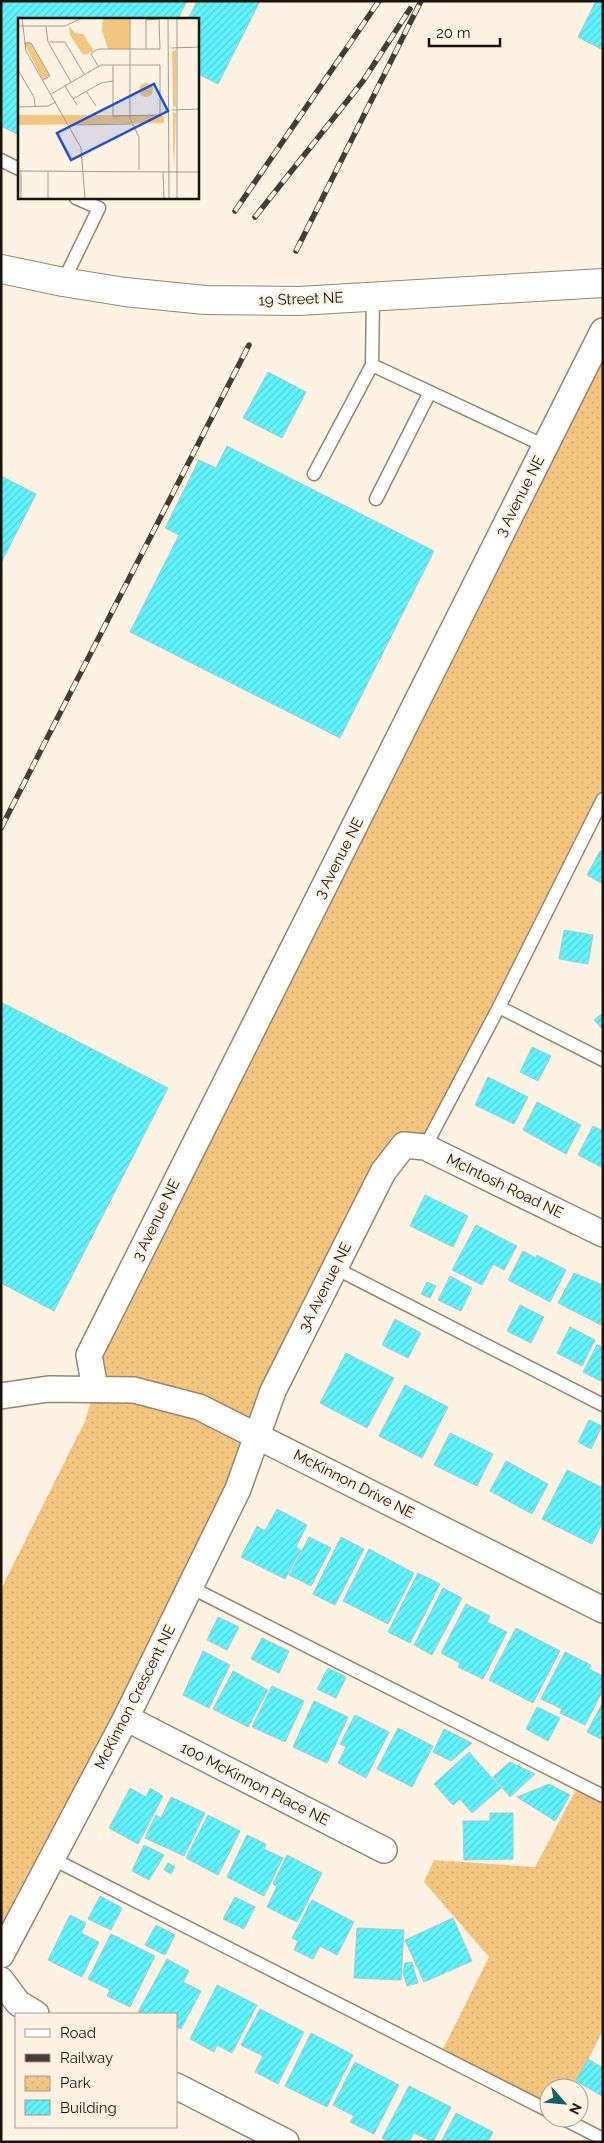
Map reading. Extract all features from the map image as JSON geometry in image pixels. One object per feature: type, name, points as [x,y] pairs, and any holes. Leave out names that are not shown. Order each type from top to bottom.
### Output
[{"type":"street","name":"19 Street NE","points":[[1,270],[125,292],[205,300],[299,301],[603,283]]},
{"type":"street","name":"3 Avenue NE","points":[[95,1388],[89,1355],[603,331]]},
{"type":"street","name":"McIntosh Road NE","points":[[415,1146],[603,1234]]},
{"type":"street","name":"3A Avenue NE","points":[[258,1436],[273,1391],[383,1172],[415,1146]]},
{"type":"street","name":"McKinnon Drive NE","points":[[1,1396],[48,1389],[95,1388],[134,1390],[199,1407],[603,1610]]},
{"type":"street","name":"McKinnon Crescent NE","points":[[1,1955],[126,1718],[238,1489],[258,1436]]},
{"type":"street","name":"100 McKinnon Place NE","points":[[126,1718],[384,1850]]},
{"type":"street","points":[[1,1980],[18,2003],[34,2013]]},
{"type":"street","points":[[178,2087],[286,2142]]},
{"type":"lane","points":[[1,160],[18,168]]},
{"type":"lane","points":[[63,282],[98,208],[78,199]]},
{"type":"lane","points":[[314,474],[372,365],[373,296]]},
{"type":"lane","points":[[372,365],[545,446]]},
{"type":"lane","points":[[376,499],[430,392]]},
{"type":"lane","points":[[415,1146],[499,1007],[603,798]]},
{"type":"lane","points":[[499,1007],[603,1060]]},
{"type":"lane","points":[[335,1268],[603,1405]]},
{"type":"lane","points":[[190,1587],[603,1796]]},
{"type":"lane","points":[[51,1858],[539,2106]]},
{"type":"lane","points":[[582,2128],[603,2139]]},
{"type":"green space","points":[[603,331],[603,798],[425,1147],[404,1145],[1,1955],[1,1589],[85,1421],[95,1388],[89,1355]]},
{"type":"green space","points":[[579,1784],[603,1796],[603,2030],[579,2078],[539,2078],[539,2106],[440,2055],[489,1957],[424,1882],[434,1860],[535,1867]]},
{"type":"building","points":[[1,1],[187,1],[178,18],[18,18],[18,134],[1,126]]},
{"type":"building","points":[[197,1],[260,1],[218,84],[199,74],[199,18],[188,18]]},
{"type":"building","points":[[596,1],[603,1],[603,50],[578,37]]},
{"type":"building","points":[[268,372],[306,392],[282,438],[243,418]]},
{"type":"building","points":[[227,446],[434,551],[340,738],[130,632],[179,535],[165,528],[199,460],[216,468]]},
{"type":"building","points":[[1,476],[36,494],[1,563]]},
{"type":"building","points":[[600,851],[603,852],[603,884],[587,875]]},
{"type":"building","points":[[564,930],[593,935],[588,964],[559,959]]},
{"type":"building","points":[[1,1002],[168,1088],[54,1311],[1,1283]]},
{"type":"building","points":[[603,1013],[603,1030],[594,1020]]},
{"type":"building","points":[[532,1047],[551,1056],[538,1081],[520,1072]]},
{"type":"building","points":[[488,1077],[528,1097],[514,1124],[475,1105]]},
{"type":"building","points":[[537,1102],[581,1125],[566,1154],[523,1130]]},
{"type":"building","points":[[593,1126],[603,1131],[603,1168],[578,1155]]},
{"type":"building","points":[[425,1195],[468,1216],[453,1247],[410,1226]]},
{"type":"building","points":[[476,1225],[517,1246],[504,1270],[493,1264],[482,1285],[452,1270]]},
{"type":"building","points":[[523,1251],[536,1258],[537,1255],[566,1270],[550,1302],[508,1280]]},
{"type":"building","points":[[574,1273],[603,1285],[603,1321],[601,1325],[558,1303]]},
{"type":"building","points":[[450,1276],[472,1288],[461,1311],[438,1300]]},
{"type":"building","points":[[427,1282],[436,1286],[430,1298],[421,1294]]},
{"type":"building","points":[[520,1305],[544,1317],[531,1343],[507,1331]]},
{"type":"building","points":[[395,1319],[421,1333],[408,1358],[382,1345]]},
{"type":"building","points":[[570,1327],[595,1340],[582,1366],[557,1353]]},
{"type":"building","points":[[597,1345],[603,1347],[603,1382],[583,1372]]},
{"type":"building","points":[[346,1353],[394,1378],[367,1428],[320,1403]]},
{"type":"building","points":[[405,1385],[448,1407],[422,1458],[379,1436]]},
{"type":"building","points":[[589,1420],[602,1426],[591,1449],[578,1442]]},
{"type":"building","points":[[450,1433],[493,1454],[477,1486],[434,1465]]},
{"type":"building","points":[[506,1461],[548,1484],[532,1514],[490,1491]]},
{"type":"building","points":[[567,1470],[603,1488],[603,1522],[592,1544],[542,1519]]},
{"type":"building","points":[[277,1509],[307,1525],[296,1547],[301,1550],[285,1579],[241,1557],[257,1526],[265,1531]]},
{"type":"building","points":[[309,1537],[331,1548],[311,1586],[289,1575]]},
{"type":"building","points":[[341,1537],[364,1549],[335,1605],[313,1594]]},
{"type":"building","points":[[369,1549],[414,1573],[388,1624],[343,1601]]},
{"type":"building","points":[[418,1573],[440,1584],[410,1643],[388,1632]]},
{"type":"building","points":[[443,1588],[462,1598],[432,1655],[414,1645]]},
{"type":"building","points":[[466,1604],[490,1616],[487,1622],[507,1632],[483,1679],[458,1667],[460,1663],[441,1653]]},
{"type":"building","points":[[218,1617],[239,1627],[227,1650],[207,1640]]},
{"type":"building","points":[[516,1628],[560,1651],[533,1703],[489,1680]]},
{"type":"building","points":[[262,1638],[289,1651],[279,1673],[251,1659]]},
{"type":"building","points":[[203,1651],[230,1665],[209,1708],[183,1695]]},
{"type":"building","points":[[565,1652],[591,1665],[589,1669],[603,1676],[603,1690],[585,1725],[560,1713],[562,1709],[541,1699]]},
{"type":"building","points":[[328,1668],[346,1677],[336,1698],[317,1689]]},
{"type":"building","points":[[233,1671],[268,1690],[248,1727],[213,1709]]},
{"type":"building","points":[[272,1686],[304,1701],[285,1742],[252,1727]]},
{"type":"building","points":[[314,1701],[348,1717],[327,1763],[293,1747]]},
{"type":"building","points":[[603,1702],[603,1740],[587,1732]]},
{"type":"building","points":[[537,1707],[560,1718],[548,1741],[526,1729]]},
{"type":"building","points":[[355,1715],[389,1732],[366,1778],[338,1763],[346,1747],[340,1744]]},
{"type":"building","points":[[398,1728],[433,1746],[412,1787],[377,1769]]},
{"type":"building","points":[[444,1729],[472,1743],[451,1761],[433,1752]]},
{"type":"building","points":[[469,1752],[501,1788],[472,1813],[460,1799],[453,1805],[434,1784]]},
{"type":"building","points":[[510,1762],[535,1774],[510,1797],[493,1777]]},
{"type":"building","points":[[549,1784],[570,1795],[555,1821],[517,1797]]},
{"type":"building","points":[[130,1788],[146,1797],[150,1788],[163,1796],[138,1844],[109,1828]]},
{"type":"building","points":[[171,1797],[205,1813],[184,1856],[145,1838],[156,1815],[161,1818]]},
{"type":"building","points":[[490,1813],[513,1813],[513,1859],[464,1860],[463,1821],[490,1821]]},
{"type":"building","points":[[208,1815],[240,1831],[218,1875],[186,1858]]},
{"type":"building","points":[[247,1835],[266,1844],[264,1849],[283,1858],[264,1896],[227,1877]]},
{"type":"building","points":[[144,1845],[164,1855],[149,1880],[132,1871]]},
{"type":"building","points":[[287,1855],[322,1873],[297,1922],[267,1907],[277,1886],[273,1884]]},
{"type":"building","points":[[168,1863],[175,1867],[171,1874],[164,1870]]},
{"type":"building","points":[[100,1896],[122,1908],[111,1930],[88,1919]]},
{"type":"building","points":[[235,1897],[255,1907],[244,1929],[223,1919]]},
{"type":"building","points":[[312,1900],[354,1922],[337,1955],[320,1946],[313,1959],[294,1950],[298,1941],[292,1938]]},
{"type":"building","points":[[70,1915],[86,1923],[81,1933],[99,1942],[82,1977],[48,1960]]},
{"type":"building","points":[[453,1918],[472,1961],[424,1982],[405,1940]]},
{"type":"building","points":[[156,1925],[175,1935],[165,1955],[145,1945]]},
{"type":"building","points":[[357,1928],[404,1930],[401,1980],[354,1978]]},
{"type":"building","points":[[111,1934],[155,1956],[130,2007],[107,1996],[110,1990],[88,1979]]},
{"type":"building","points":[[167,1959],[189,1971],[183,1982],[201,1991],[181,2029],[178,2028],[178,2013],[138,2012]]},
{"type":"building","points":[[412,1962],[418,1983],[407,1986],[403,1972],[405,1963]]},
{"type":"building","points":[[217,1985],[257,2005],[232,2053],[217,2045],[214,2052],[190,2039]]},
{"type":"building","points":[[260,2009],[304,2032],[278,2084],[255,2072],[263,2056],[241,2045]]},
{"type":"building","points":[[311,2033],[353,2055],[327,2107],[285,2086]]},
{"type":"building","points":[[588,2059],[603,2068],[602,2096],[589,2088],[589,2078],[578,2078]]},
{"type":"building","points":[[355,2062],[399,2085],[374,2134],[350,2122],[354,2116],[333,2105]]},
{"type":"building","points":[[409,2086],[451,2107],[433,2142],[414,2133],[409,2142],[390,2142],[382,2138]]},
{"type":"building","points":[[456,2113],[493,2132],[488,2142],[441,2142]]},
{"type":"railway","points":[[235,211],[379,1]]},
{"type":"railway","points":[[296,251],[421,1]]},
{"type":"railway","points":[[255,217],[363,81],[410,9]]},
{"type":"railway","points":[[1,828],[249,345]]}]
